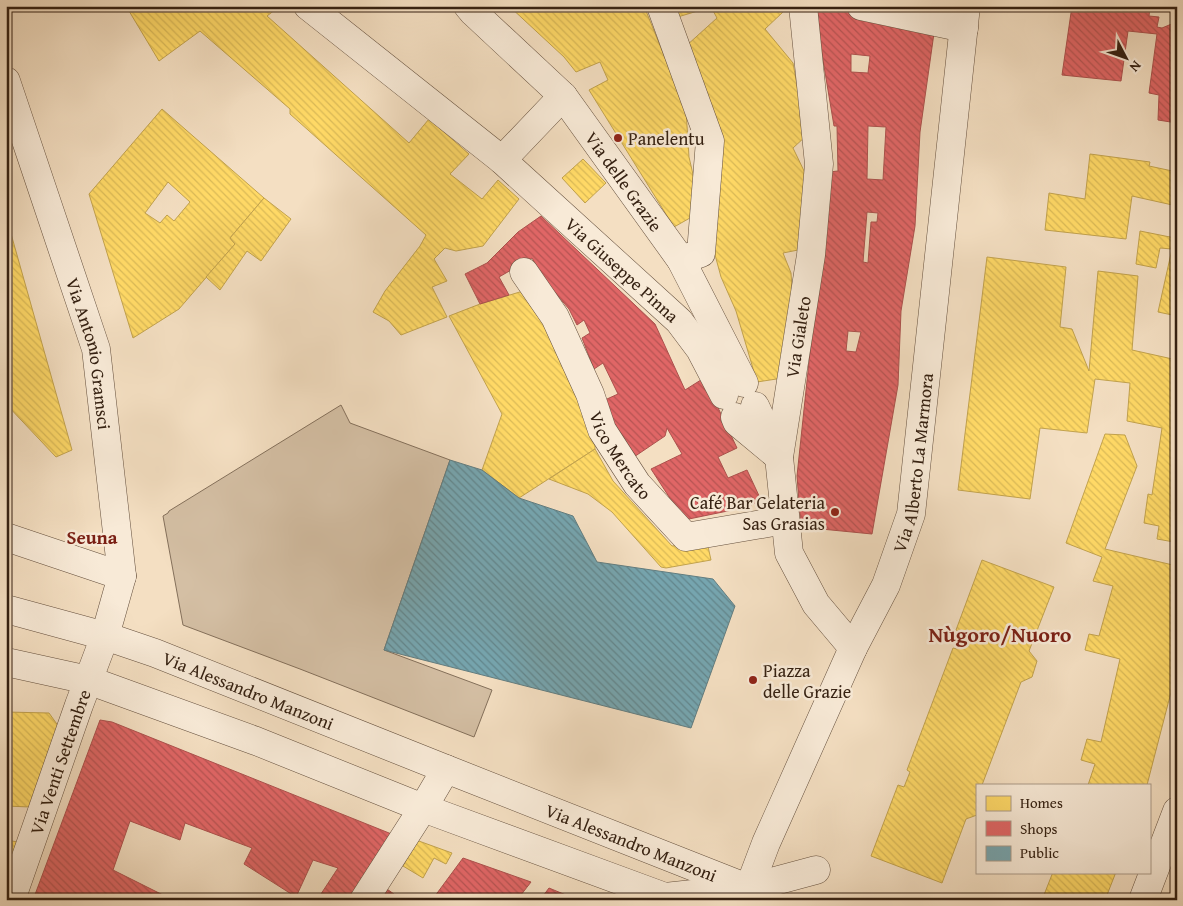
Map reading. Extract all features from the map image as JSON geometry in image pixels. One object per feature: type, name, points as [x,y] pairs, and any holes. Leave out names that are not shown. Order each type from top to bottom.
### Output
[{"type":"street","name":"Via Giuseppe Pinna","points":[[308,6],[502,160],[679,321],[739,400]]},
{"type":"street","points":[[661,6],[710,141],[701,253],[682,260]]},
{"type":"street","name":"Via Gialeto","points":[[803,6],[819,164],[811,255],[779,457],[789,554],[816,604],[853,648]]},
{"type":"street","points":[[861,6],[965,17]]},
{"type":"street","name":"Via delle Grazie","points":[[473,8],[563,96],[682,260],[739,400],[779,457]]},
{"type":"street","name":"Via Alberto La Marmora","points":[[749,896],[766,843],[853,648],[886,585],[911,514],[965,17]]},
{"type":"street","name":"Via Antonio Gramsci","points":[[6,81],[96,349],[122,576],[105,636]]},
{"type":"street","points":[[502,160],[563,96]]},
{"type":"street","name":"Vico Mercato","points":[[524,272],[555,317],[590,394],[602,430],[637,484],[686,537],[785,520]]},
{"type":"street","points":[[6,537],[122,576]]},
{"type":"street","name":"Via Alessandro Manzoni","points":[[6,609],[105,636],[155,654],[446,769],[749,896]]},
{"type":"street","points":[[88,680],[105,636]]},
{"type":"street","name":"Via Alessandro Manzoni","points":[[6,662],[88,680],[256,741],[423,808],[665,897],[749,896]]},
{"type":"street","name":"Via Alessandro Manzoni","points":[[6,681],[41,670]]},
{"type":"street","name":"Via Venti Settembre","points":[[12,900],[88,680]]},
{"type":"street","points":[[364,900],[446,769]]},
{"type":"street","points":[[1143,900],[1177,811]]},
{"type":"street","points":[[749,896],[816,870]]},
{"type":"shaded area","points":[[341,405],[350,423],[450,460],[384,650],[492,690],[474,737],[183,625],[163,516]]},
{"type":"building: Homes","points":[[126,6],[280,6],[267,16],[409,143],[429,119],[469,154],[450,174],[482,199],[498,180],[519,199],[483,246],[456,251],[445,248],[434,259],[447,281],[432,287],[447,317],[401,335],[389,321],[373,312],[385,291],[420,246],[426,235],[290,114],[290,109],[200,31],[159,61]]},
{"type":"building: Homes","points":[[509,6],[644,6],[686,110],[689,157],[695,183],[697,214],[674,227],[589,90],[608,80],[600,62],[576,72],[564,57]]},
{"type":"building: Homes","points":[[665,6],[778,6],[783,12],[765,29],[793,63],[806,136],[793,148],[806,175],[803,249],[783,253],[791,273],[793,304],[783,378],[757,382],[736,311],[721,277],[714,251],[686,46],[717,18],[711,7],[671,19]]},
{"type":"building: Homes","points":[[162,109],[264,198],[230,238],[235,244],[179,309],[133,338],[89,194]],"holes":[[[168,182],[190,202],[174,221],[167,215],[160,223],[145,213]]]},
{"type":"building: Homes","points":[[1090,154],[1150,162],[1149,166],[1177,172],[1177,206],[1132,196],[1126,239],[1045,230],[1049,193],[1085,199]]},
{"type":"building: Homes","points":[[583,159],[606,183],[585,203],[562,178]]},
{"type":"building: Homes","points":[[264,198],[291,219],[261,261],[247,251],[220,290],[206,277],[235,244],[230,238]]},
{"type":"building: Homes","points":[[6,216],[72,450],[56,457],[6,404]]},
{"type":"building: Homes","points":[[1177,230],[1177,316],[1158,312],[1172,249],[1160,248],[1156,268],[1136,264],[1140,231],[1175,238]]},
{"type":"building: Homes","points":[[987,257],[1066,267],[1060,327],[1072,329],[1089,371],[1098,271],[1138,276],[1132,350],[1177,360],[1177,533],[1175,533],[1174,542],[1157,539],[1159,526],[1144,523],[1148,494],[1152,495],[1162,428],[1127,421],[1130,383],[1095,379],[1087,433],[1040,428],[1030,499],[958,490]]},
{"type":"building: Homes","points":[[533,288],[595,418],[595,449],[519,498],[482,470],[502,414],[449,316],[480,304]]},
{"type":"building: Homes","points":[[1105,434],[1125,435],[1137,466],[1105,549],[1177,566],[1177,669],[1147,784],[1088,784],[1095,764],[1081,760],[1087,739],[1101,742],[1120,659],[1085,650],[1089,634],[1099,636],[1113,586],[1093,581],[1102,557],[1066,543]]},
{"type":"building: Homes","points":[[595,449],[613,481],[672,546],[707,542],[711,560],[666,568],[661,567],[612,512],[588,494],[549,479]]},
{"type":"building: Homes","points":[[982,560],[1054,587],[1029,651],[1037,661],[1032,677],[1021,682],[982,784],[976,784],[976,815],[966,819],[942,883],[871,856],[898,785],[904,787],[910,772],[907,770],[953,648],[957,649],[963,633],[956,630]]},
{"type":"building: Homes","points":[[6,712],[49,713],[59,727],[30,807],[6,806]]},
{"type":"building: Homes","points":[[6,840],[18,842],[6,874]]},
{"type":"building: Homes","points":[[416,840],[452,853],[446,864],[434,858],[423,878],[403,866]]},
{"type":"building: Homes","points":[[1052,874],[1115,874],[1105,900],[1042,900]]},
{"type":"building: Shops","points":[[814,6],[935,26],[920,132],[915,226],[901,311],[898,385],[872,534],[801,527],[797,476],[829,172],[838,171],[837,126],[834,126]],"holes":[[[851,54],[870,56],[868,73],[851,72]],[[868,126],[886,127],[883,180],[867,179]],[[867,212],[878,213],[877,222],[871,222],[868,263],[863,262]],[[848,331],[861,332],[856,352],[846,351]]]},
{"type":"building: Shops","points":[[1072,6],[1106,10],[1107,6],[1149,6],[1149,16],[1159,17],[1157,27],[1162,28],[1177,20],[1177,123],[1158,120],[1159,95],[1149,93],[1157,34],[1128,31],[1121,81],[1062,75]]},
{"type":"building: Shops","points":[[541,216],[655,324],[685,390],[704,378],[737,448],[718,457],[728,478],[747,470],[761,500],[747,507],[684,520],[651,469],[682,454],[667,428],[665,436],[625,463],[596,404],[618,394],[603,363],[594,369],[582,338],[590,333],[584,320],[577,325],[569,309],[546,282],[532,258],[499,277],[509,295],[480,304],[465,274],[487,263],[518,232]]},
{"type":"building: Shops","points":[[100,720],[112,722],[394,835],[356,900],[317,900],[338,868],[313,860],[296,897],[244,864],[252,848],[185,823],[180,840],[130,821],[113,870],[173,900],[33,900]]},
{"type":"building: Shops","points":[[463,858],[531,882],[517,900],[432,900]]},
{"type":"building: Shops","points":[[549,888],[578,900],[540,900]]},
{"type":"building: Shops","points":[[387,889],[402,900],[380,900]]},
{"type":"building: Public","points":[[450,460],[482,470],[519,498],[573,516],[597,562],[713,579],[735,606],[691,728],[384,650]]},
{"type":"place","name":"Panelentu","points":[[618,138]]},
{"type":"place","name":"Café Bar Gelateria Sas Grasias","points":[[835,512]]},
{"type":"place","name":"Piazza delle Grazie","points":[[753,680]]},
{"type":"district","name":"Seuna","points":[[92,537]]},
{"type":"district","name":"Nùgoro/Nuoro","points":[[1000,634]]}]
